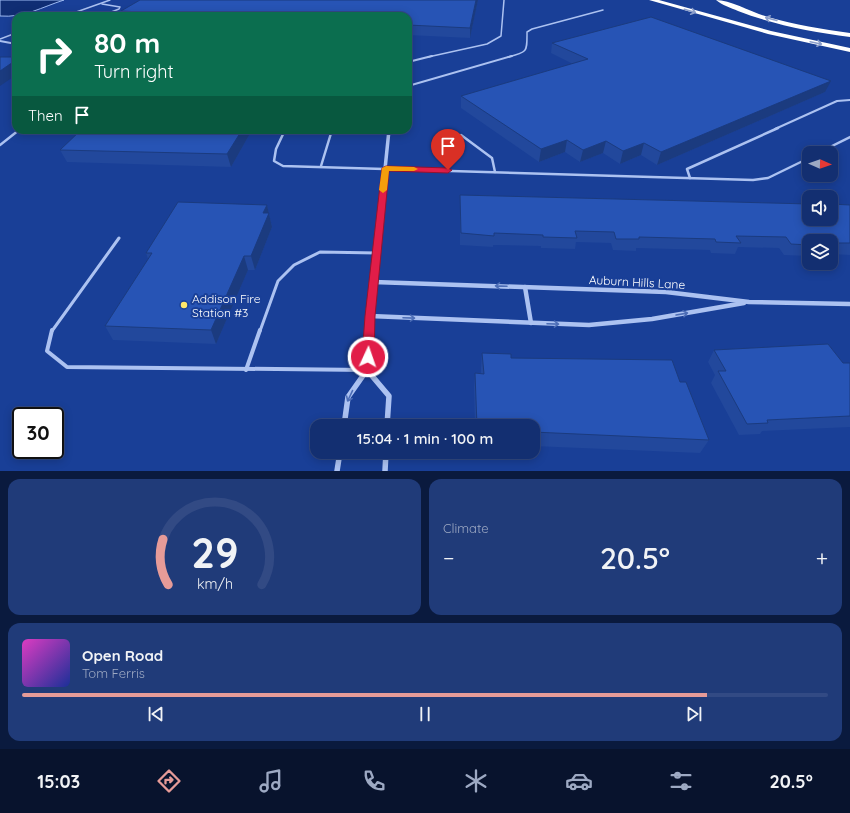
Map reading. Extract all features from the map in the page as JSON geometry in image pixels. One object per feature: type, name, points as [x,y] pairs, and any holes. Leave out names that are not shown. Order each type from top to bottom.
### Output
[{"type":"highway","points":[[652,0],[770,33],[850,50]]},
{"type":"highway","points":[[719,0],[741,10],[769,19],[850,35]]},
{"type":"street","points":[[0,40],[12,43]]},
{"type":"street","points":[[345,419],[348,396],[367,370],[370,316],[389,134]]},
{"type":"street","name":"Auburn Hills Lane","points":[[374,282],[666,292],[749,302],[850,304]]},
{"type":"street","points":[[525,287],[531,323]]},
{"type":"street","name":"Auburn Hills Lane","points":[[370,316],[531,323],[597,324],[652,319],[749,302]]},
{"type":"street","points":[[367,370],[389,396],[387,419]]},
{"type":"street","points":[[337,471],[339,459]]},
{"type":"street","points":[[385,471],[386,459]]},
{"type":"lane","points":[[77,12],[110,0]]},
{"type":"lane","points":[[412,61],[487,44],[496,40],[501,36],[504,0]]},
{"type":"lane","points":[[100,4],[120,7],[119,9],[111,12]]},
{"type":"lane","points":[[412,85],[524,53],[527,49],[528,32],[532,29],[603,10]]},
{"type":"lane","points":[[0,40],[12,35]]},
{"type":"lane","points":[[690,178],[687,169],[836,101],[850,100]]},
{"type":"lane","points":[[0,145],[14,134]]},
{"type":"lane","points":[[283,134],[276,149],[274,161],[283,166],[753,180],[768,178],[802,161]]},
{"type":"lane","points":[[322,166],[331,134]]},
{"type":"lane","points":[[461,135],[492,158],[495,172]]},
{"type":"lane","points":[[832,146],[850,137]]},
{"type":"lane","points":[[119,238],[52,329],[47,351],[67,366],[246,370],[367,370]]},
{"type":"lane","points":[[246,370],[278,282],[294,265],[320,252],[377,253]]},
{"type":"water","points":[[0,0],[64,0],[30,12],[12,12],[12,16],[0,16]]},
{"type":"building","points":[[140,0],[476,0],[470,28],[412,25],[412,12],[121,11]]},
{"type":"building","points":[[651,17],[831,81],[661,152],[644,143],[623,151],[606,141],[583,150],[567,140],[541,149],[461,96],[588,59],[552,43]]},
{"type":"building","points":[[0,57],[12,57],[12,63],[0,71]]},
{"type":"building","points":[[77,134],[240,134],[227,154],[60,150]]},
{"type":"building","points":[[460,195],[802,204],[802,226],[838,226],[838,204],[850,205],[850,243],[838,243],[838,234],[802,234],[802,245],[791,244],[786,237],[736,236],[741,243],[716,242],[715,239],[639,237],[639,239],[616,239],[614,232],[575,231],[577,238],[494,233],[494,236],[461,233]]},
{"type":"building","name":"Addison Fire Station #3","points":[[178,202],[267,205],[263,213],[269,213],[251,256],[244,256],[211,330],[105,326],[152,253],[146,253]]},
{"type":"building","points":[[828,344],[843,363],[850,363],[850,416],[767,420],[768,423],[747,424],[718,371],[726,371],[714,350]]},
{"type":"building","points":[[482,353],[511,354],[511,358],[672,360],[680,382],[686,382],[709,440],[540,432],[540,419],[477,419],[475,373],[484,374]]},
{"type":"slow traffic","points":[[383,190],[386,168],[414,169]]},
{"type":"place","name":"Addison Fire Station #3","points":[[184,305]]},
{"type":"route","points":[[368,357],[370,316],[386,168],[448,170]]}]
